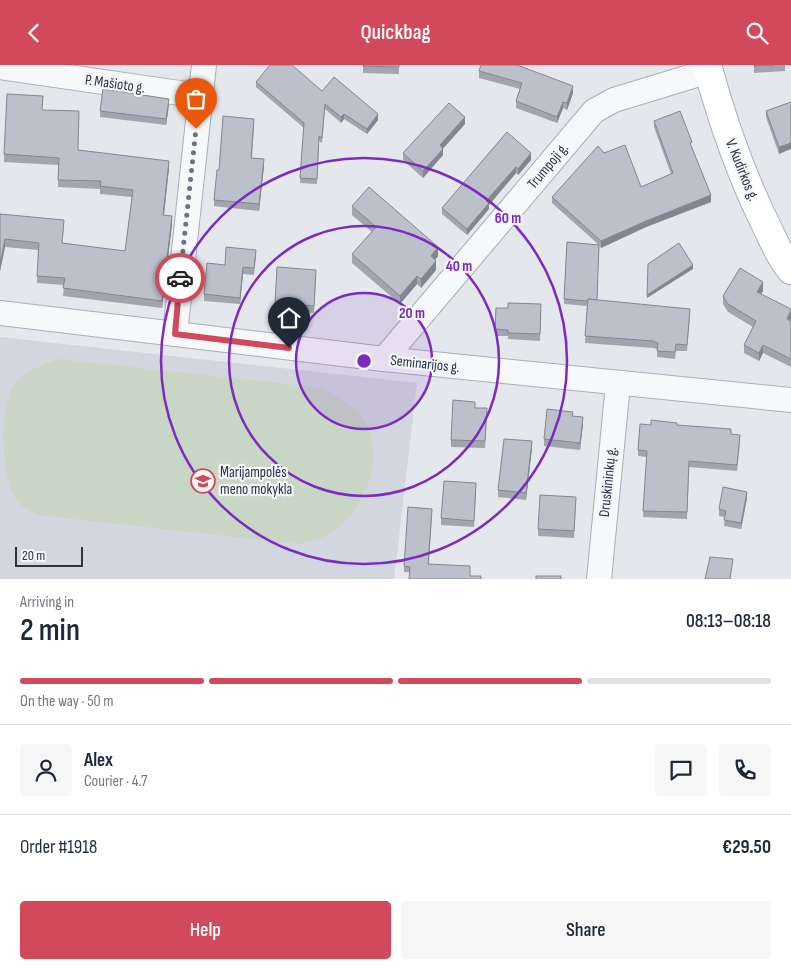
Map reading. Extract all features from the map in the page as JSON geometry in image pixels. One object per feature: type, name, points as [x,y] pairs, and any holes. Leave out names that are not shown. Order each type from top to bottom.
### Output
[{"type":"main road","name":"V. Kudirkos g.","points":[[708,68],[722,119],[753,198],[782,260],[791,270]]},
{"type":"street","points":[[175,334],[204,65]]},
{"type":"street","name":"P. Mašioto g.","points":[[0,67],[200,96]]},
{"type":"street","name":"Trumpoji g.","points":[[384,359],[594,111],[614,100],[708,68]]},
{"type":"street","name":"Seminarijos g.","points":[[0,313],[384,359],[791,400]]},
{"type":"street","name":"Druskininkų g.","points":[[599,579],[618,384]]},
{"type":"shaded area","name":"Marijampolės meno mokykla","points":[[0,337],[417,383],[394,579],[0,579]]},
{"type":"green space","name":"Marijampolės meno mokykla","points":[[58,359],[322,388],[357,412],[366,424],[373,454],[372,470],[361,500],[341,525],[329,534],[300,544],[38,515],[18,502],[11,489],[5,460],[5,412],[12,387],[16,381],[33,370]]},
{"type":"building","points":[[270,65],[292,65],[322,91],[334,77],[378,114],[367,129],[344,114],[341,117],[325,104],[322,138],[319,136],[317,179],[300,178],[304,123],[256,82]]},
{"type":"building","points":[[399,65],[399,67],[363,66]]},
{"type":"building","points":[[481,65],[517,65],[573,86],[567,103],[563,102],[557,117],[516,101],[522,83],[479,71]]},
{"type":"building","points":[[103,89],[169,99],[166,119],[100,111]]},
{"type":"building","points":[[7,94],[43,96],[42,110],[79,111],[78,150],[169,161],[163,215],[172,216],[162,301],[63,288],[65,278],[37,276],[39,243],[5,239],[0,264],[0,214],[64,220],[62,243],[125,251],[133,190],[100,186],[101,181],[58,180],[59,158],[4,154]]},
{"type":"building","points":[[791,102],[791,143],[779,147],[766,111]]},
{"type":"building","points":[[449,103],[465,117],[440,145],[443,149],[423,171],[403,153]]},
{"type":"building","points":[[680,111],[692,142],[690,143],[711,195],[601,241],[552,197],[598,146],[604,153],[625,145],[641,187],[673,173],[654,121]]},
{"type":"building","points":[[223,116],[254,119],[251,158],[264,159],[259,204],[214,200],[217,170],[219,170]]},
{"type":"building","points":[[507,132],[531,153],[486,201],[489,203],[467,229],[442,208]]},
{"type":"building","points":[[369,187],[438,247],[431,256],[436,261],[421,279],[417,276],[400,296],[352,254],[376,227],[352,206]]},
{"type":"building","points":[[567,242],[599,245],[597,300],[564,299]]},
{"type":"building","points":[[679,243],[693,265],[647,295],[648,264]]},
{"type":"building","points":[[226,247],[256,250],[254,268],[243,267],[240,298],[204,294],[207,263],[225,265]]},
{"type":"building","points":[[277,267],[316,270],[314,306],[275,303]]},
{"type":"building","points":[[740,268],[763,282],[757,292],[791,309],[787,319],[791,321],[791,359],[763,345],[759,353],[744,345],[756,321],[728,304],[723,296]]},
{"type":"building","points":[[588,299],[690,309],[687,345],[676,344],[675,352],[657,351],[658,343],[653,341],[585,336]]},
{"type":"building","points":[[508,303],[541,304],[540,334],[508,333],[508,330],[495,329],[496,308],[508,308]]},
{"type":"building","points":[[453,400],[475,402],[475,408],[487,408],[485,441],[451,440]]},
{"type":"building","points":[[547,409],[573,412],[572,416],[583,417],[580,443],[544,439]]},
{"type":"building","points":[[651,420],[677,423],[677,425],[731,429],[731,434],[740,435],[737,465],[689,461],[687,512],[643,511],[647,451],[638,450],[640,424],[651,425]]},
{"type":"building","points":[[504,439],[532,441],[526,493],[498,490]]},
{"type":"building","points":[[444,481],[476,483],[474,521],[441,518]]},
{"type":"building","points":[[723,487],[747,492],[741,523],[724,520],[726,511],[719,509]]},
{"type":"building","points":[[540,495],[576,497],[574,531],[538,529]]},
{"type":"building","points":[[408,507],[432,509],[428,564],[470,566],[470,576],[481,576],[481,579],[409,579],[410,567],[404,566]]},
{"type":"building","points":[[710,557],[733,559],[730,579],[705,579]]},
{"type":"building","points":[[536,576],[561,576],[561,579],[536,579]]},
{"type":"way so far","points":[[180,278],[196,129]]},
{"type":"place","name":"Marijampolės meno mokykla","points":[[203,481]]},
{"type":"route","points":[[180,278],[175,334],[289,348]]}]
